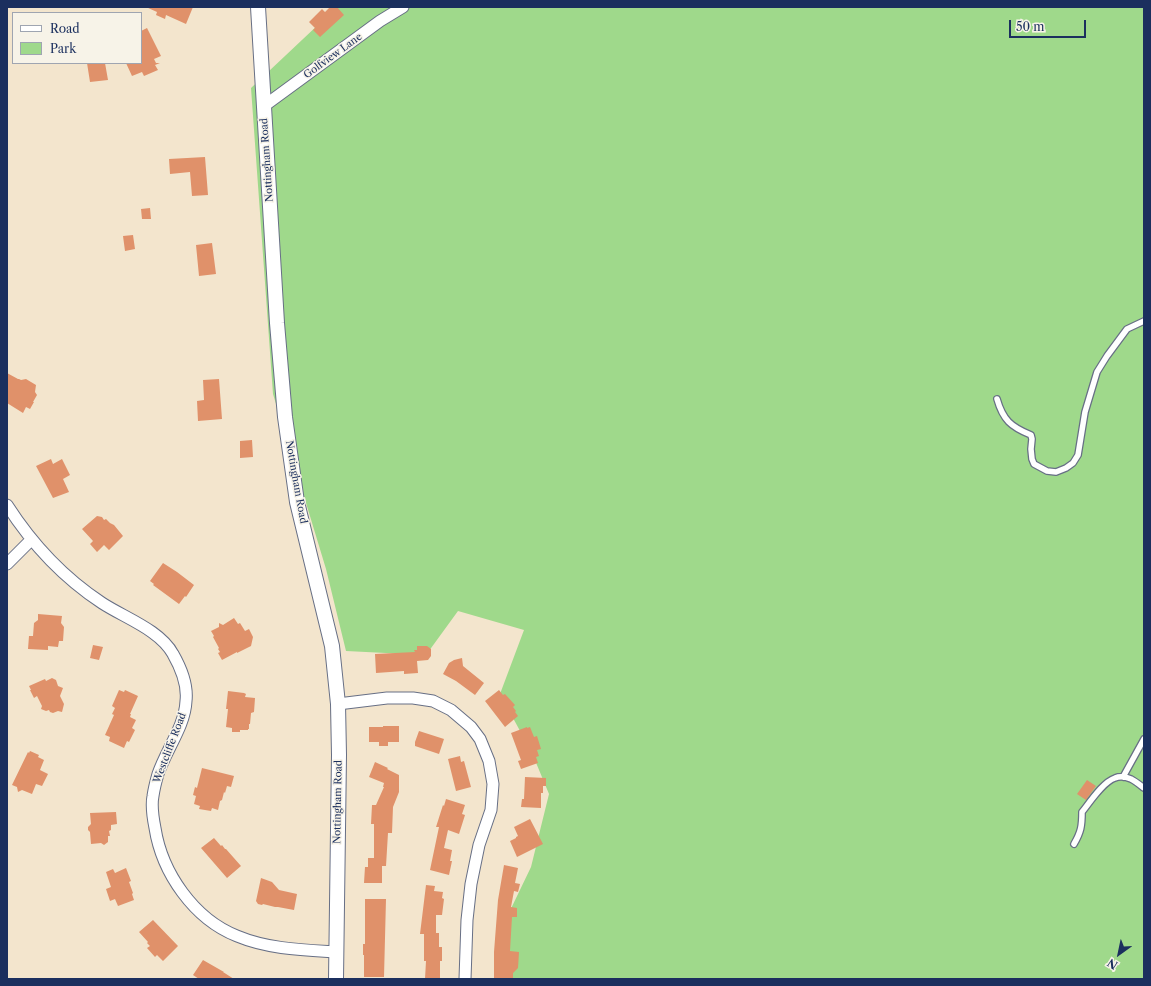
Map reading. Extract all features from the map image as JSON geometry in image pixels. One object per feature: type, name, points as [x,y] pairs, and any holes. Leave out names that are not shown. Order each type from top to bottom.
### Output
[{"type":"street","name":"Nottingham Road","points":[[258,7],[285,416],[297,502],[332,646],[338,704],[339,755],[336,979]]},
{"type":"street","name":"Golfview Lane","points":[[264,106],[403,7]]},
{"type":"street","name":"Westcliffe Road","points":[[7,505],[31,540],[76,584],[102,603],[149,630],[164,642],[172,653],[183,674],[186,689],[186,701],[183,716],[158,774],[153,798],[153,818],[157,839],[164,862],[174,881],[194,906],[216,925],[236,936],[262,945],[336,952]]},
{"type":"street","points":[[7,564],[31,540]]},
{"type":"street","points":[[338,704],[387,698],[413,698],[433,701],[451,710],[472,727],[480,739],[489,761],[493,784],[491,810],[479,845],[471,884],[467,920],[465,979]]},
{"type":"lane","points":[[997,399],[1000,411],[1009,422],[1031,435],[1032,459],[1034,464],[1047,472],[1056,472],[1066,468],[1073,463],[1078,455],[1084,412],[1097,372],[1127,329],[1144,321]]},
{"type":"lane","points":[[1123,777],[1144,739]]},
{"type":"lane","points":[[1074,844],[1081,829],[1082,812],[1105,785],[1116,777],[1123,777],[1131,779],[1144,788]]},
{"type":"lane","points":[[1138,784],[1144,781]]},
{"type":"green space","points":[[337,7],[1144,7],[1144,979],[501,979],[506,919],[531,867],[549,794],[532,753],[500,694],[524,630],[458,611],[426,655],[346,651],[326,569],[273,394],[251,88]]},
{"type":"building","points":[[146,7],[193,7],[186,24],[166,15],[165,19],[156,15],[157,12]]},
{"type":"building","points":[[330,7],[337,7],[344,15],[320,37],[313,30],[315,28],[309,22],[322,9],[325,12]]},
{"type":"building","points":[[147,28],[161,56],[154,59],[156,63],[160,63],[155,65],[158,70],[144,76],[142,72],[132,76],[126,64],[142,64],[142,30]]},
{"type":"building","points":[[87,64],[105,64],[108,80],[90,82]]},
{"type":"building","points":[[205,157],[208,195],[192,196],[190,172],[170,174],[169,159]]},
{"type":"building","points":[[150,208],[151,219],[142,219],[141,209]]},
{"type":"building","points":[[133,235],[135,249],[125,251],[123,236]]},
{"type":"building","points":[[212,243],[216,274],[199,276],[196,245]]},
{"type":"building","points":[[7,373],[21,380],[26,379],[36,385],[35,392],[37,395],[34,402],[30,409],[26,407],[23,413],[7,403]]},
{"type":"building","points":[[219,379],[222,419],[198,421],[197,401],[204,400],[203,380]]},
{"type":"building","points":[[252,440],[253,457],[240,458],[240,441]]},
{"type":"building","points":[[51,459],[53,464],[62,459],[70,475],[63,479],[69,492],[53,498],[36,466]]},
{"type":"building","points":[[97,516],[102,517],[104,520],[106,519],[114,525],[123,536],[109,550],[104,545],[97,552],[90,544],[93,541],[82,529]]},
{"type":"building","points":[[163,563],[194,585],[179,604],[153,585],[154,584],[150,581]]},
{"type":"building","points":[[38,614],[62,616],[61,623],[64,627],[63,641],[59,641],[58,647],[48,646],[48,650],[28,649],[29,636],[33,636],[34,623],[38,620]]},
{"type":"building","points":[[234,618],[238,624],[240,623],[245,631],[249,629],[253,637],[251,646],[222,660],[218,653],[220,652],[218,649],[219,648],[211,631],[219,627],[219,623],[223,625]]},
{"type":"building","points":[[93,645],[103,647],[99,660],[90,658]]},
{"type":"building","points":[[417,646],[427,646],[431,649],[431,656],[428,660],[417,661],[418,673],[404,674],[404,671],[376,673],[375,654],[415,652],[414,650],[417,650]]},
{"type":"building","points":[[462,658],[463,666],[484,683],[475,695],[456,681],[443,674],[449,663]]},
{"type":"building","points":[[52,678],[56,680],[58,686],[63,688],[60,696],[64,704],[62,712],[58,711],[53,713],[49,710],[46,711],[41,709],[42,706],[37,696],[34,698],[30,690],[29,686],[45,679],[46,681]]},
{"type":"building","points":[[119,690],[124,692],[125,690],[138,696],[130,714],[130,717],[136,720],[132,728],[135,730],[124,748],[109,741],[110,737],[105,735],[114,715],[112,714],[115,708],[112,706]]},
{"type":"building","points":[[499,690],[515,705],[513,707],[518,716],[505,727],[485,701]]},
{"type":"building","points":[[228,691],[244,693],[246,694],[245,697],[255,698],[254,712],[251,713],[248,730],[232,732],[232,728],[226,727]]},
{"type":"building","points":[[399,726],[399,742],[388,742],[388,746],[379,746],[379,742],[369,742],[369,727]]},
{"type":"building","points":[[530,727],[534,737],[537,736],[541,749],[537,750],[539,756],[536,757],[538,763],[521,769],[518,761],[521,760],[511,733]]},
{"type":"building","points":[[419,731],[444,739],[439,754],[415,746]]},
{"type":"building","points":[[30,751],[39,755],[38,757],[44,760],[40,770],[48,774],[42,786],[36,784],[32,794],[22,790],[18,792],[17,787],[12,785],[28,752],[29,753]]},
{"type":"building","points":[[460,756],[461,762],[464,761],[471,787],[456,791],[448,759]]},
{"type":"building","points":[[375,762],[399,775],[399,792],[393,807],[392,833],[388,833],[386,866],[382,866],[382,883],[364,883],[365,867],[368,867],[368,858],[374,858],[374,824],[371,824],[372,805],[376,805],[384,787],[384,783],[369,777]]},
{"type":"building","points":[[202,768],[234,776],[231,787],[227,786],[225,793],[224,792],[218,810],[212,808],[211,811],[199,809],[200,806],[194,804],[196,796],[193,795],[195,787],[197,788]]},
{"type":"building","points":[[525,777],[546,778],[546,786],[543,786],[543,793],[541,793],[541,808],[521,807],[522,799],[524,799]]},
{"type":"building","points":[[1087,780],[1096,786],[1086,800],[1077,794]]},
{"type":"building","points":[[446,799],[465,805],[462,814],[465,815],[459,834],[448,830],[444,848],[452,850],[450,861],[452,861],[449,875],[430,870],[439,827],[436,827]]},
{"type":"building","points":[[116,812],[117,824],[111,825],[108,842],[104,845],[101,843],[91,844],[90,832],[88,830],[88,827],[91,824],[90,813]]},
{"type":"building","points":[[530,819],[543,844],[517,857],[510,841],[518,836],[514,827]]},
{"type":"building","points":[[214,838],[241,866],[227,878],[201,848]]},
{"type":"building","points":[[504,865],[518,868],[515,883],[520,884],[518,892],[514,891],[511,907],[517,908],[517,917],[512,917],[510,951],[519,952],[518,968],[513,973],[513,979],[494,979],[494,952],[498,900]]},
{"type":"building","points":[[126,868],[131,881],[129,882],[134,900],[118,906],[115,899],[110,901],[106,889],[111,887],[106,872],[113,869],[115,873]]},
{"type":"building","points":[[261,878],[272,882],[279,890],[297,894],[294,910],[258,904],[256,901]]},
{"type":"building","points":[[426,885],[435,886],[434,891],[443,892],[442,898],[444,899],[442,915],[436,915],[436,933],[439,933],[439,947],[442,947],[440,979],[425,979],[426,961],[424,961],[424,934],[420,934]]},
{"type":"building","points":[[365,899],[386,899],[384,977],[364,977],[363,944],[365,944]]},
{"type":"building","points":[[153,920],[178,946],[163,961],[157,955],[155,957],[147,948],[150,946],[147,943],[148,942],[139,932]]},
{"type":"building","points":[[203,960],[234,979],[199,979],[193,975]]}]
